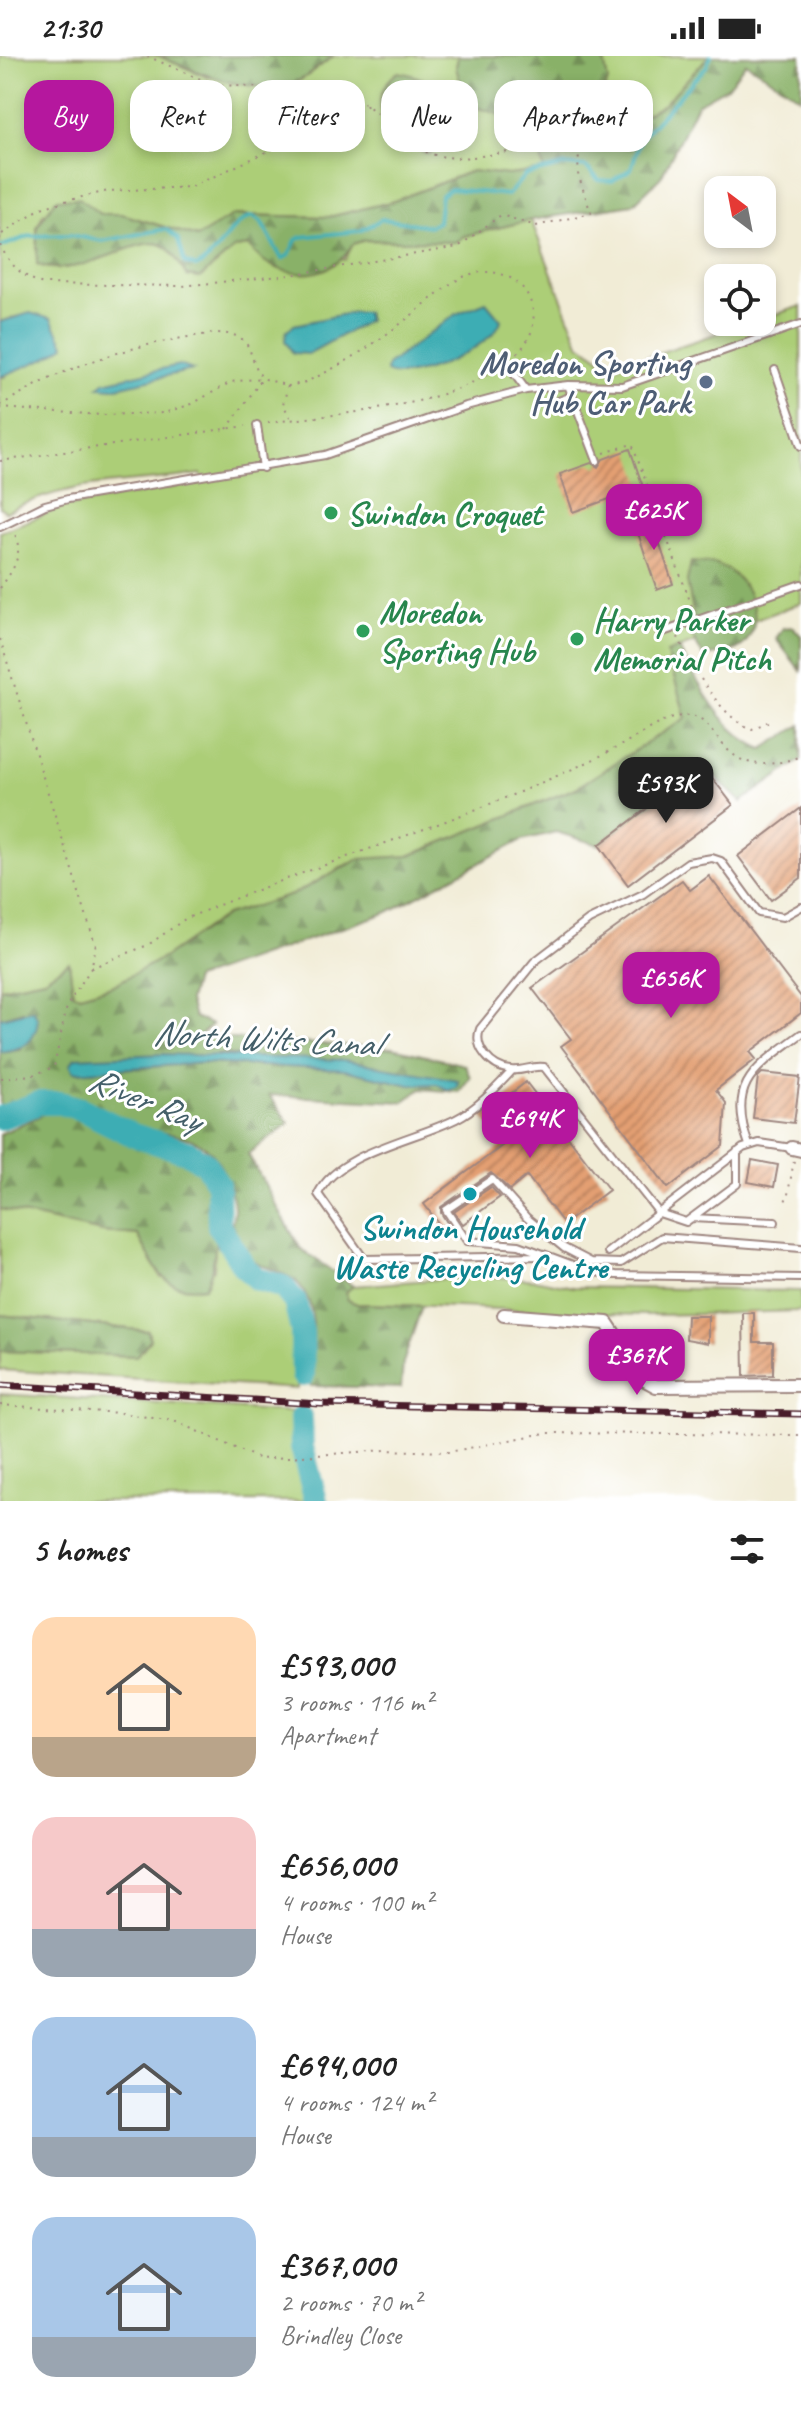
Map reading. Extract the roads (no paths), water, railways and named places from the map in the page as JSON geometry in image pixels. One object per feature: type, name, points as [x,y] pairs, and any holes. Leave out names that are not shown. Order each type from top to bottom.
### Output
[{"type":"street","points":[[504,1315],[602,1320],[613,1328],[645,1380],[656,1386],[801,1385]]},
{"type":"lane","points":[[0,527],[45,505],[68,499],[263,468],[355,447],[466,406],[526,390],[568,385],[622,386],[801,324]]},
{"type":"lane","points":[[507,364],[526,390]]},
{"type":"lane","points":[[775,370],[801,446]]},
{"type":"lane","points":[[568,385],[596,459]]},
{"type":"lane","points":[[553,403],[572,396]]},
{"type":"lane","points":[[257,425],[263,468]]},
{"type":"lane","points":[[660,633],[801,584]]},
{"type":"lane","points":[[512,1071],[479,1049],[476,1040],[514,985],[534,962],[589,920],[643,894],[688,862],[712,858],[721,861],[759,913],[783,917],[801,907]]},
{"type":"lane","points":[[749,1145],[742,1119],[752,1071],[801,1034]]},
{"type":"lane","points":[[548,1255],[364,1259],[318,1194],[325,1180],[347,1166],[402,1138],[460,1117],[512,1071],[544,1067],[659,1213],[686,1222],[737,1184],[737,1152]]},
{"type":"lane","points":[[608,1252],[749,1145],[796,1153]]},
{"type":"lane","points":[[801,1248],[662,1237],[621,1263],[602,1265],[564,1248],[517,1209],[492,1179],[446,1210],[467,1241],[519,1245],[589,1271],[616,1275],[801,1278]]},
{"type":"lane","points":[[692,1218],[775,1222]]},
{"type":"water","points":[[486,302],[501,320],[496,330],[484,341],[431,369],[397,375],[386,372],[387,365],[456,314]]},
{"type":"water","points":[[366,312],[368,321],[308,354],[293,353],[285,341],[286,332],[294,325]]},
{"type":"water","points":[[30,313],[51,319],[65,346],[46,358],[0,377],[0,322]]},
{"type":"water","points":[[179,365],[193,370],[113,388],[98,387],[104,382]]},
{"type":"water","points":[[33,1010],[38,1019],[31,1040],[21,1047],[0,1052],[0,1018]]},
{"type":"water","points":[[164,1054],[344,1060],[458,1080],[457,1087],[448,1090],[437,1084],[410,1085],[344,1070],[205,1063],[74,1072],[70,1065],[75,1058]]},
{"type":"waterway","points":[[0,247],[30,236],[70,235],[102,241],[166,229],[178,239],[185,263],[196,267],[211,256],[236,226],[252,216],[261,222],[282,259],[289,255],[296,240],[301,237],[360,231],[382,219],[430,226],[438,222],[441,195],[451,189],[508,195],[525,175],[566,165],[586,167],[599,180],[612,181],[631,169],[641,138],[706,67],[711,56]]},
{"type":"waterway","name":"River Ray","points":[[0,1118],[39,1103],[60,1103],[81,1109],[133,1135],[189,1153],[205,1163],[218,1184],[219,1226],[244,1267],[257,1279],[283,1287],[295,1302],[302,1331],[303,1375]]},
{"type":"waterway","name":"River Ray","points":[[301,1418],[302,1447],[316,1501]]},
{"type":"railway","points":[[0,1385],[321,1404],[801,1414]]},
{"type":"place","name":"Moredon Sporting Hub Car Park","points":[[706,382]]},
{"type":"place","name":"Swindon Croquet","points":[[331,513]]},
{"type":"place","name":"Moredon Sporting Hub","points":[[363,631]]},
{"type":"place","name":"Harry Parker Memorial Pitch","points":[[577,639]]},
{"type":"place","name":"Swindon Household Waste Recycling Centre","points":[[470,1194]]},
{"type":"water label","name":"North Wilts Canal","points":[[266,1038]]}]
